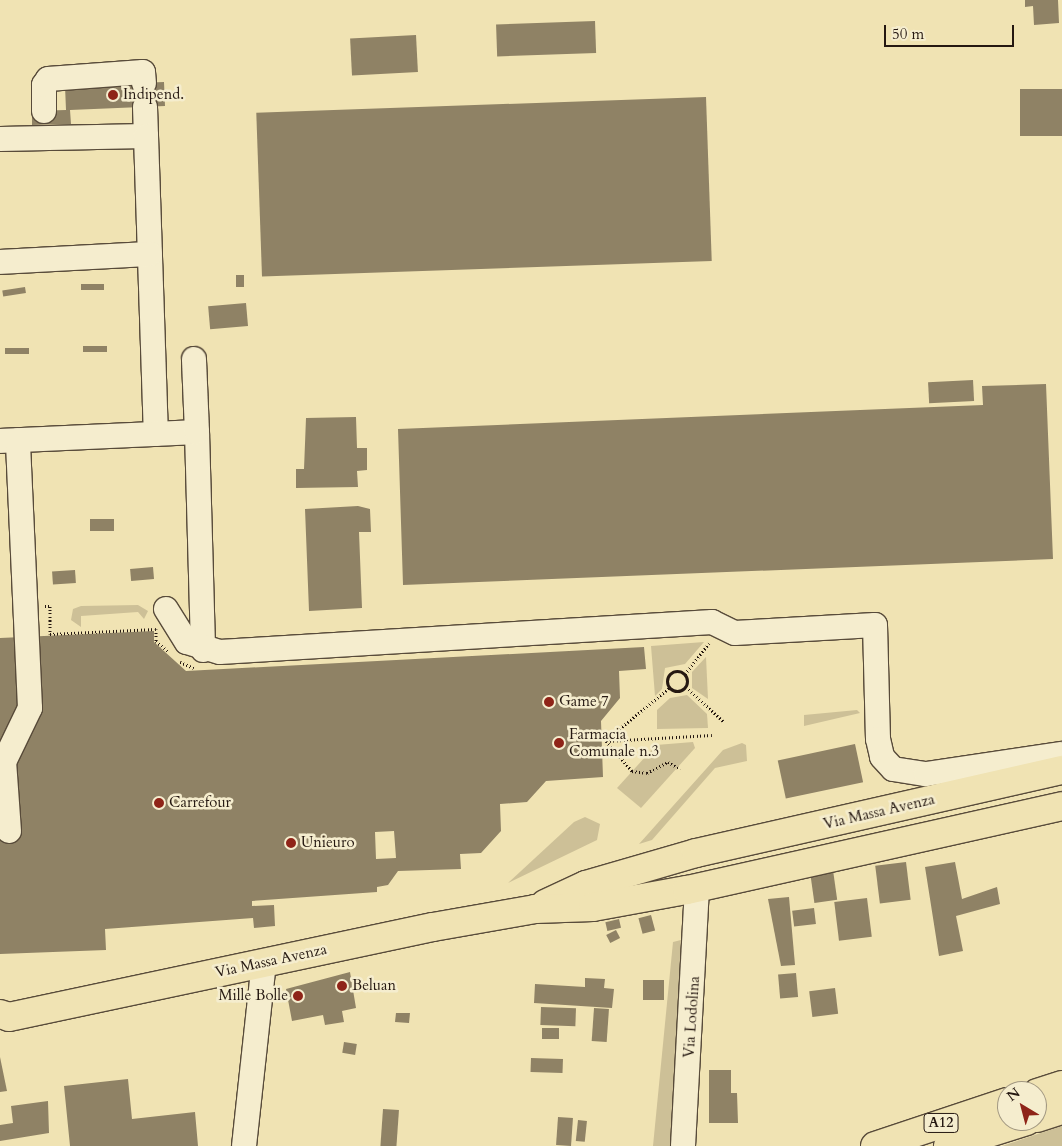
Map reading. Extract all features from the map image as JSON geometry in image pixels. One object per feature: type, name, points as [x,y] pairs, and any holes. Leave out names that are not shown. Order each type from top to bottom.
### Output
[{"type":"main road","name":"Via Massa Avenza","points":[[535,909],[586,885],[687,856],[1062,770]]},
{"type":"main road","name":"Via Massa Avenza","points":[[3,1019],[264,962],[535,909],[593,907],[698,887],[1058,809]]},
{"type":"main road","points":[[1047,1090],[1062,1085]]},
{"type":"main road","name":"A12","points":[[875,1146],[997,1105]]},
{"type":"main road","points":[[1047,1115],[1062,1110]]},
{"type":"main road","name":"A12","points":[[948,1146],[997,1130]]},
{"type":"street","points":[[44,125],[44,84],[48,79],[143,72],[144,82]]},
{"type":"street","points":[[145,107],[156,434]]},
{"type":"street","points":[[0,139],[44,125],[146,136]]},
{"type":"street","points":[[0,262],[150,254]]},
{"type":"street","points":[[194,359],[203,650]]},
{"type":"street","points":[[9,831],[4,762],[30,708],[27,637],[9,441],[197,432]]},
{"type":"street","points":[[166,609],[176,631],[203,650],[712,622],[735,633],[875,625],[878,739],[882,757],[893,769],[926,774],[1062,754]]},
{"type":"street","points":[[687,856],[710,866],[698,887],[674,874],[687,856]]},
{"type":"street","name":"Via Lodolina","points":[[682,1146],[698,887]]},
{"type":"street","points":[[244,1146],[264,962]]},
{"type":"path","points":[[669,688],[668,675],[678,671],[686,677],[686,687],[724,722]]},
{"type":"path","points":[[669,688],[676,692],[686,687]]},
{"type":"path","points":[[606,741],[669,688]]},
{"type":"path","points":[[606,741],[712,735]]},
{"type":"path","points":[[606,741],[635,772],[646,773],[668,762],[680,769]]},
{"type":"shaded area","points":[[138,605],[148,611],[144,619],[138,612],[81,616],[81,627],[71,620],[73,609],[81,606]]},
{"type":"shaded area","points":[[704,642],[685,664],[665,668],[662,689],[655,696],[651,646]]},
{"type":"shaded area","points":[[706,657],[708,699],[692,688],[692,672]]},
{"type":"shaded area","points":[[687,695],[707,714],[708,728],[657,729],[657,710],[670,698]]},
{"type":"shaded area","points":[[857,710],[860,713],[804,726],[804,715]]},
{"type":"shaded area","points":[[693,742],[695,748],[641,808],[617,788],[656,745]]},
{"type":"shaded area","points":[[742,743],[746,745],[747,761],[715,768],[652,840],[639,844],[723,750]]},
{"type":"shaded area","points":[[585,817],[600,824],[597,840],[508,883],[574,822]]},
{"type":"shaded area","points":[[685,939],[672,1146],[653,1146],[673,942]]},
{"type":"shaded area","points":[[1062,1126],[1062,1146],[1002,1146]]},
{"type":"building","points":[[1025,0],[1058,0],[1059,23],[1034,25],[1033,6],[1025,7]]},
{"type":"building","points":[[595,21],[596,53],[497,56],[496,24]]},
{"type":"building","points":[[416,35],[418,72],[352,75],[350,38]]},
{"type":"building","points":[[164,82],[165,106],[70,110],[71,124],[32,125],[32,111],[66,110],[65,86]]},
{"type":"building","points":[[1020,89],[1062,89],[1062,136],[1020,136]]},
{"type":"building","points":[[706,97],[712,261],[262,277],[256,113]]},
{"type":"building","points":[[236,275],[244,275],[244,287],[236,287]]},
{"type":"building","points":[[81,284],[104,284],[104,290],[81,290]]},
{"type":"building","points":[[25,287],[26,293],[3,297],[2,291]]},
{"type":"building","points":[[246,303],[248,326],[210,329],[208,306]]},
{"type":"building","points":[[83,346],[107,346],[107,352],[83,352]]},
{"type":"building","points":[[5,348],[29,348],[29,354],[5,354]]},
{"type":"building","points":[[973,380],[974,401],[929,403],[928,382]]},
{"type":"building","points":[[1046,384],[1053,559],[403,585],[398,429],[983,405],[982,386]]},
{"type":"building","points":[[356,417],[357,448],[367,448],[367,470],[357,471],[358,487],[296,488],[296,469],[304,469],[306,418]]},
{"type":"building","points":[[358,506],[370,509],[371,532],[359,532],[362,608],[309,611],[305,509]]},
{"type":"building","points":[[90,519],[114,519],[114,531],[90,531]]},
{"type":"building","points":[[153,567],[154,579],[131,581],[130,569]]},
{"type":"building","points":[[75,570],[76,583],[53,585],[52,572]]},
{"type":"building","points":[[154,631],[154,642],[186,671],[644,647],[646,669],[619,671],[620,698],[601,721],[603,777],[546,781],[527,802],[500,804],[501,831],[481,853],[460,854],[461,869],[398,871],[388,885],[377,887],[377,892],[252,901],[252,906],[274,905],[275,926],[254,928],[253,918],[105,929],[106,950],[0,954],[0,638]],"holes":[[[394,831],[396,858],[376,859],[375,832]]]},
{"type":"building","points":[[855,744],[863,782],[786,799],[778,760]]},
{"type":"building","points":[[906,862],[911,900],[880,903],[875,866]]},
{"type":"building","points":[[955,862],[962,899],[997,887],[1000,904],[956,916],[963,951],[939,956],[925,867]]},
{"type":"building","points":[[833,870],[837,900],[814,903],[810,873]]},
{"type":"building","points":[[789,897],[795,965],[781,966],[768,899]]},
{"type":"building","points":[[867,898],[872,937],[839,941],[834,902]]},
{"type":"building","points":[[814,908],[816,924],[794,927],[792,911]]},
{"type":"building","points":[[651,915],[655,930],[643,934],[638,918]]},
{"type":"building","points":[[619,919],[621,928],[607,931],[605,922]]},
{"type":"building","points":[[616,930],[620,938],[610,943],[606,935]]},
{"type":"building","points":[[350,972],[356,1008],[342,1011],[344,1022],[325,1025],[323,1015],[292,1021],[286,989]]},
{"type":"building","points":[[796,973],[798,997],[780,998],[778,975]]},
{"type":"building","points":[[585,978],[605,979],[604,988],[614,989],[612,1008],[534,1003],[535,984],[585,987]]},
{"type":"building","points":[[643,980],[664,980],[664,1000],[643,1000]]},
{"type":"building","points":[[835,988],[838,1014],[812,1017],[809,991]]},
{"type":"building","points":[[541,1007],[576,1008],[575,1026],[540,1025]]},
{"type":"building","points":[[594,1008],[609,1009],[607,1042],[592,1041]]},
{"type":"building","points":[[396,1013],[410,1013],[409,1023],[395,1022]]},
{"type":"building","points":[[542,1028],[559,1028],[559,1039],[542,1039]]},
{"type":"building","points":[[344,1042],[357,1044],[355,1055],[342,1053]]},
{"type":"building","points":[[0,1057],[7,1091],[0,1092]]},
{"type":"building","points":[[531,1058],[563,1059],[562,1073],[531,1072]]},
{"type":"building","points":[[709,1070],[731,1070],[731,1093],[737,1093],[738,1123],[709,1123]]},
{"type":"building","points":[[128,1079],[132,1119],[195,1112],[198,1146],[70,1146],[64,1086]]},
{"type":"building","points":[[48,1101],[49,1133],[0,1141],[0,1125],[13,1123],[11,1106]]},
{"type":"building","points":[[383,1109],[399,1110],[396,1146],[380,1146]]},
{"type":"building","points":[[558,1117],[573,1118],[571,1146],[556,1145]]},
{"type":"building","points":[[578,1120],[587,1121],[585,1142],[576,1141]]},
{"type":"place","name":"Indipend.","points":[[113,95]]},
{"type":"place","name":"Game 7","points":[[549,702]]},
{"type":"place","name":"Farmacia Comunale n.3","points":[[559,743]]},
{"type":"place","name":"Carrefour","points":[[159,803]]},
{"type":"place","name":"Unieuro","points":[[291,843]]},
{"type":"place","name":"Beluan","points":[[342,986]]},
{"type":"place","name":"Mille Bolle","points":[[298,996]]}]
